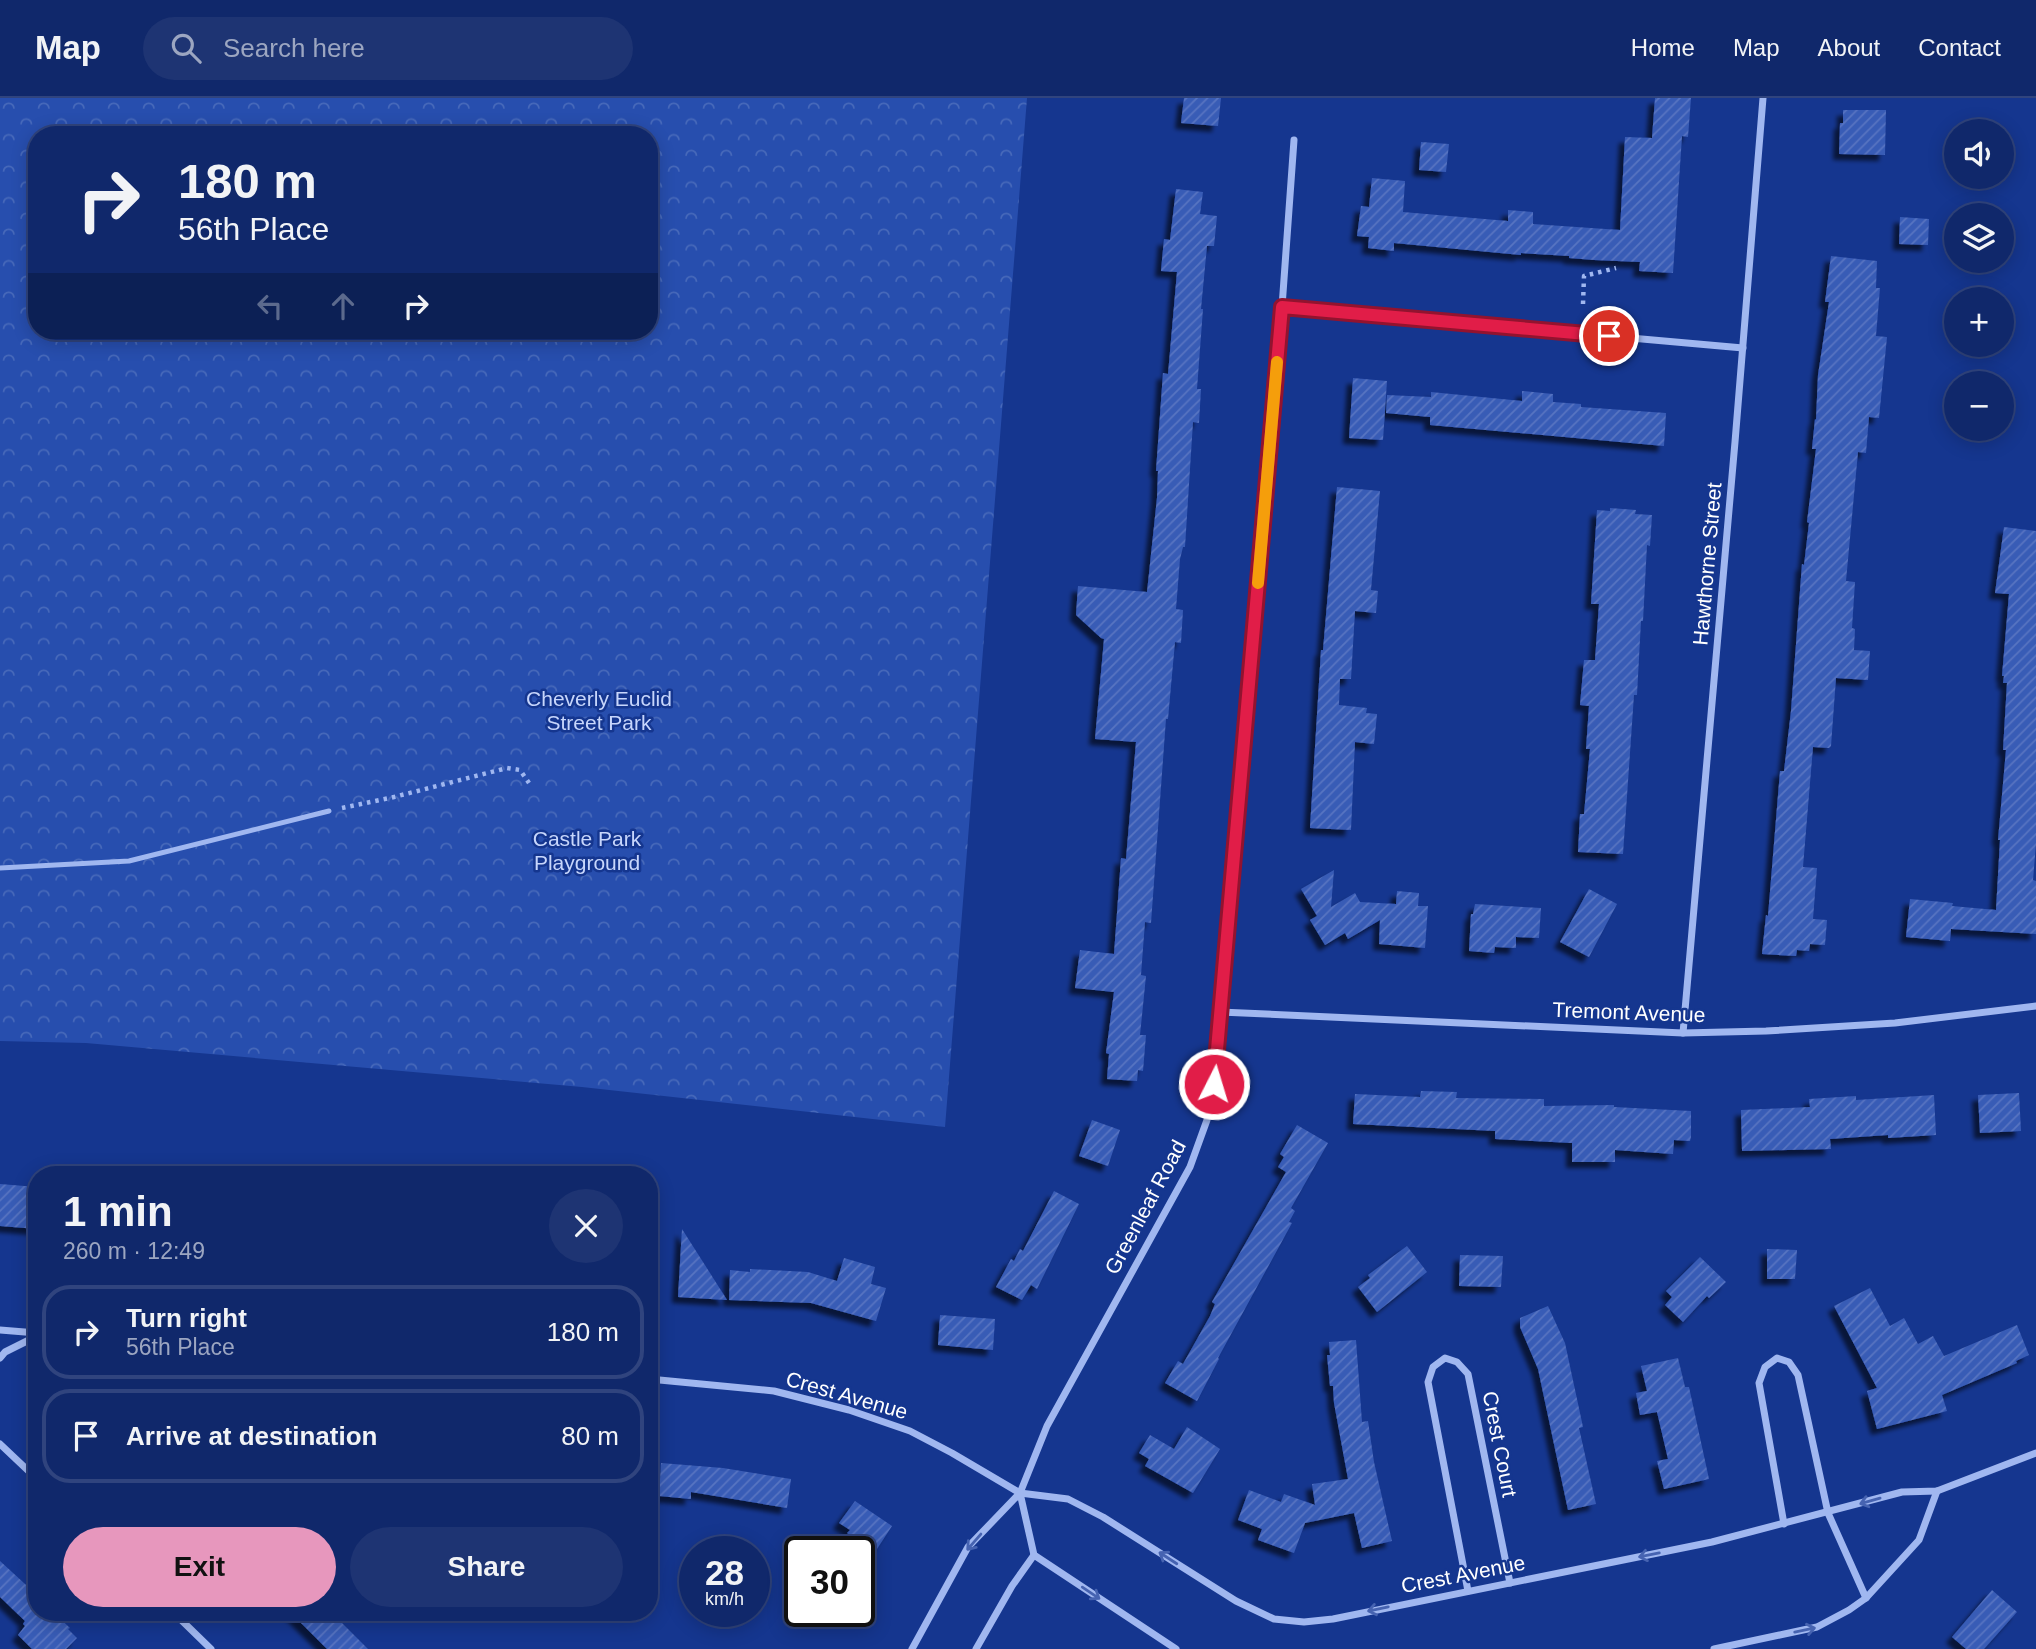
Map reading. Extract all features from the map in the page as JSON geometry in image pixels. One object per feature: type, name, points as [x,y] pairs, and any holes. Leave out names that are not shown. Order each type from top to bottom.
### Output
[{"type":"street","name":"Hawthorne Street","points":[[1683,1033],[1763,98]]},
{"type":"street","name":"Greenleaf Road","points":[[912,1649],[968,1547],[1020,1493],[1047,1426],[1190,1167],[1207,1120],[1214,1084],[1282,307],[1294,140]]},
{"type":"street","points":[[1282,307],[1743,348]]},
{"type":"street","name":"Tremont Avenue","points":[[1220,1012],[1683,1033],[1895,1023],[2036,1006]]},
{"type":"street","points":[[0,1330],[28,1333]]},
{"type":"street","points":[[0,1358],[5,1352],[28,1339]]},
{"type":"street","name":"Crest Court","points":[[1468,1591],[1428,1382],[1433,1367],[1445,1358],[1457,1362],[1468,1374],[1510,1583]]},
{"type":"street","points":[[1784,1524],[1759,1383],[1765,1367],[1777,1358],[1789,1362],[1798,1375],[1828,1513],[1866,1598]]},
{"type":"street","name":"Crest Avenue","points":[[658,1380],[774,1391],[849,1410],[910,1431],[1020,1493],[1068,1499],[1092,1511],[1236,1601],[1274,1619],[1304,1622],[1712,1542],[1902,1492],[1937,1491],[2036,1452]]},
{"type":"street","points":[[0,1444],[28,1470]]},
{"type":"street","points":[[1714,1649],[1817,1627],[1866,1598],[1919,1540],[1937,1491]]},
{"type":"street","points":[[1020,1493],[1034,1555],[1176,1649]]},
{"type":"street","points":[[976,1649],[1012,1586],[1034,1555]]},
{"type":"street","points":[[182,1621],[211,1649]]},
{"type":"lane","points":[[0,868],[129,861],[330,811]]},
{"type":"path","points":[[1583,304],[1584,276],[1616,268]]},
{"type":"path","points":[[330,811],[507,768],[520,770],[528,783]]},
{"type":"green space","name":"Cheverly Euclid Street Park","points":[[0,98],[1027,98],[945,1127],[582,1087],[86,1043],[0,1041]]},
{"type":"building","points":[[1184,98],[1221,98],[1218,126],[1181,123]]},
{"type":"building","points":[[1655,98],[1691,98],[1688,137],[1682,136],[1673,273],[1639,271],[1640,262],[1569,256],[1521,255],[1394,243],[1394,251],[1368,248],[1369,237],[1357,236],[1361,206],[1369,207],[1372,178],[1405,181],[1403,212],[1508,221],[1508,210],[1533,212],[1533,224],[1620,230],[1625,137],[1652,138]]},
{"type":"building","points":[[1843,110],[1886,110],[1885,155],[1839,154]]},
{"type":"building","points":[[1421,142],[1449,144],[1446,172],[1419,170]]},
{"type":"building","points":[[1176,189],[1203,192],[1200,214],[1217,216],[1214,246],[1207,246],[1201,309],[1197,389],[1201,389],[1199,423],[1193,422],[1185,547],[1180,559],[1176,609],[1183,610],[1181,643],[1175,642],[1166,719],[1151,923],[1145,922],[1141,975],[1146,976],[1140,1035],[1146,1035],[1143,1071],[1138,1070],[1137,1081],[1107,1079],[1109,1054],[1106,1053],[1114,992],[1075,988],[1080,950],[1114,954],[1121,858],[1126,859],[1136,742],[1095,739],[1104,639],[1076,615],[1078,586],[1147,592],[1157,498],[1156,471],[1163,373],[1168,374],[1177,272],[1161,271],[1164,239],[1170,240]]},
{"type":"building","points":[[1900,217],[1929,219],[1928,245],[1899,244]]},
{"type":"building","points":[[1831,256],[1877,261],[1876,288],[1880,288],[1876,336],[1887,337],[1879,418],[1869,417],[1866,453],[1858,452],[1846,581],[1855,582],[1852,628],[1855,629],[1854,650],[1870,651],[1868,680],[1836,678],[1831,746],[1813,747],[1803,867],[1817,868],[1813,919],[1827,920],[1825,945],[1810,944],[1809,951],[1797,950],[1796,956],[1762,954],[1766,915],[1768,916],[1780,771],[1784,771],[1791,711],[1802,564],[1804,565],[1816,449],[1812,449],[1818,375],[1829,302],[1825,302]]},
{"type":"building","points":[[1353,378],[1387,381],[1383,440],[1349,438]]},
{"type":"building","points":[[1522,391],[1553,394],[1553,402],[1581,404],[1581,407],[1666,413],[1664,446],[1430,425],[1430,417],[1386,413],[1387,395],[1431,397],[1431,392],[1522,401]]},
{"type":"building","points":[[1337,487],[1380,491],[1371,590],[1378,591],[1376,613],[1355,611],[1351,679],[1340,679],[1339,705],[1367,708],[1366,713],[1377,714],[1374,744],[1355,742],[1351,830],[1310,828],[1321,650]]},
{"type":"building","points":[[1610,508],[1636,510],[1635,514],[1652,515],[1650,546],[1647,545],[1637,695],[1634,695],[1623,854],[1578,852],[1580,814],[1584,814],[1590,749],[1586,749],[1589,706],[1580,705],[1584,660],[1595,660],[1599,604],[1591,604],[1597,510],[1610,511]]},
{"type":"building","points":[[2004,527],[2036,531],[2036,844],[2033,880],[2036,881],[2036,934],[1951,929],[1950,941],[1906,937],[1910,899],[1996,910],[1998,840],[2006,750],[2003,750],[2007,683],[2003,683],[2002,676],[2009,594],[1995,593]]},
{"type":"building","points":[[1334,870],[1331,907],[1355,893],[1360,902],[1396,904],[1397,891],[1419,893],[1418,906],[1428,906],[1425,948],[1379,944],[1380,920],[1348,939],[1345,933],[1325,945],[1310,920],[1317,916],[1301,889]]},
{"type":"building","points":[[1589,889],[1617,904],[1589,957],[1560,942]]},
{"type":"building","points":[[1475,904],[1541,908],[1539,938],[1516,937],[1516,948],[1495,947],[1494,953],[1469,951],[1471,914]]},
{"type":"building","points":[[1421,1091],[1457,1092],[1456,1098],[1544,1099],[1544,1106],[1614,1105],[1691,1111],[1691,1137],[1690,1141],[1674,1140],[1673,1154],[1615,1150],[1615,1162],[1572,1162],[1572,1143],[1495,1139],[1495,1131],[1353,1124],[1355,1094],[1420,1097]]},
{"type":"building","points":[[2019,1093],[2021,1131],[1980,1133],[1978,1095]]},
{"type":"building","points":[[1934,1095],[1936,1135],[1830,1139],[1831,1149],[1742,1151],[1741,1110],[1810,1107],[1809,1099],[1856,1096],[1856,1100]]},
{"type":"building","points":[[1092,1120],[1120,1130],[1108,1166],[1079,1156]]},
{"type":"building","points":[[1297,1125],[1328,1143],[1291,1208],[1295,1211],[1289,1222],[1292,1223],[1197,1401],[1165,1383],[1178,1361],[1183,1364],[1210,1316],[1215,1304],[1212,1302],[1286,1172],[1278,1167],[1284,1157],[1280,1154]]},
{"type":"building","points":[[0,1184],[28,1186],[28,1228],[0,1226]]},
{"type":"building","points":[[1054,1191],[1079,1204],[1037,1289],[1031,1285],[1022,1300],[996,1287],[1011,1259],[1014,1261],[1020,1249],[1023,1251]]},
{"type":"building","points":[[682,1229],[710,1273],[727,1300],[678,1297]]},
{"type":"building","points":[[1407,1246],[1427,1272],[1377,1312],[1358,1287],[1370,1278],[1368,1275]]},
{"type":"building","points":[[1767,1249],[1797,1250],[1795,1279],[1767,1279]]},
{"type":"building","points":[[1460,1255],[1503,1256],[1501,1287],[1459,1286]]},
{"type":"building","points":[[1700,1257],[1726,1282],[1709,1298],[1707,1296],[1683,1322],[1665,1305],[1672,1297],[1666,1291]]},
{"type":"building","points":[[844,1258],[875,1267],[871,1284],[886,1288],[876,1321],[811,1303],[729,1300],[730,1270],[808,1272],[837,1281]]},
{"type":"building","points":[[1870,1288],[1890,1326],[1904,1318],[1918,1344],[1933,1336],[1944,1356],[2017,1325],[2029,1355],[2016,1361],[2017,1363],[1942,1395],[1947,1411],[1877,1429],[1867,1391],[1877,1388],[1834,1306]]},
{"type":"building","points":[[1548,1306],[1565,1343],[1583,1427],[1579,1428],[1596,1504],[1568,1510],[1538,1369],[1520,1327],[1520,1318]]},
{"type":"building","points":[[940,1315],[995,1319],[993,1350],[938,1345]]},
{"type":"building","points":[[1356,1340],[1362,1422],[1368,1421],[1374,1462],[1392,1541],[1362,1548],[1354,1513],[1305,1523],[1294,1553],[1258,1540],[1262,1529],[1238,1520],[1249,1490],[1281,1502],[1284,1494],[1315,1505],[1312,1484],[1348,1479],[1333,1386],[1330,1386],[1327,1355],[1330,1355],[1329,1342]]},
{"type":"building","points":[[1678,1358],[1685,1387],[1689,1387],[1709,1479],[1664,1489],[1657,1461],[1668,1459],[1657,1412],[1640,1415],[1636,1393],[1647,1391],[1641,1366]]},
{"type":"building","points":[[1187,1427],[1220,1449],[1193,1493],[1145,1466],[1149,1459],[1139,1453],[1150,1435],[1174,1449]]},
{"type":"building","points":[[661,1463],[723,1468],[791,1479],[787,1508],[691,1492],[691,1499],[659,1496]]},
{"type":"building","points":[[855,1501],[892,1526],[875,1552],[875,1536],[851,1536],[847,1533],[850,1530],[839,1523]]},
{"type":"building","points":[[0,1561],[28,1587],[28,1621],[63,1621],[77,1638],[66,1649],[32,1649],[18,1635],[25,1626],[25,1621],[0,1597]]},
{"type":"building","points":[[1992,1590],[2017,1612],[1984,1649],[1966,1649],[1952,1637]]},
{"type":"building","points":[[299,1621],[340,1621],[368,1649],[327,1649]]},
{"type":"slow traffic","points":[[1258,583],[1277,362]]},
{"type":"route","points":[[1214,1084],[1282,307],[1609,336]]},
{"type":"park label","name":"Castle Park Playground","points":[[587,850]]}]
